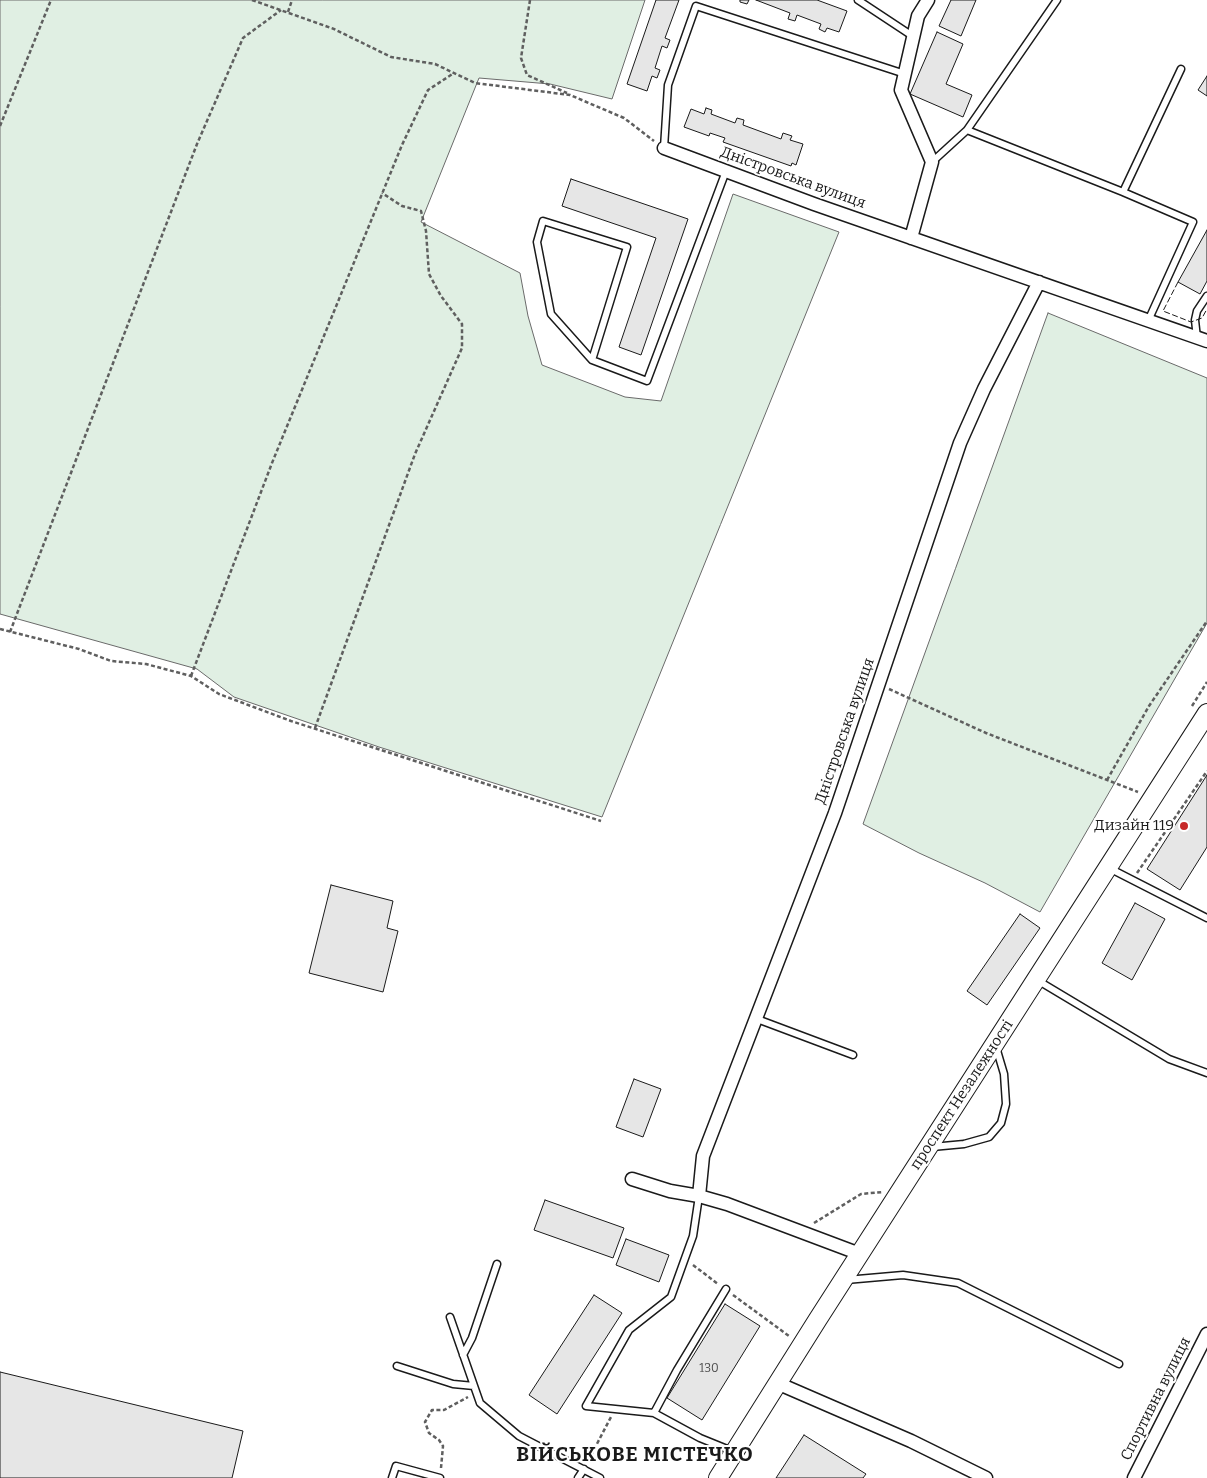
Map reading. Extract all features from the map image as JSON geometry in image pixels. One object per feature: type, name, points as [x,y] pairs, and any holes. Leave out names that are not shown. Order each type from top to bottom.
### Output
[{"type":"main road","name":"проспект Незалежності","points":[[718,1478],[1207,713]]},
{"type":"street","points":[[911,238],[932,162],[901,90],[918,16],[928,0]]},
{"type":"street","name":"Дністровська вулиця","points":[[664,148],[911,238],[1202,339]]},
{"type":"street","name":"Дністровська вулиця","points":[[699,1196],[703,1156],[835,812],[960,443],[984,389],[1039,282]]},
{"type":"street","points":[[632,1179],[670,1191],[728,1204],[860,1254]]},
{"type":"street","name":"Спортивна вулиця","points":[[1134,1478],[1207,1334]]},
{"type":"street","points":[[777,1383],[911,1441],[986,1478]]},
{"type":"lane","points":[[858,0],[914,37]]},
{"type":"lane","points":[[932,162],[967,130],[1057,0]]},
{"type":"lane","points":[[664,148],[668,86],[696,6],[905,74]]},
{"type":"lane","points":[[1123,192],[1181,69]]},
{"type":"lane","points":[[967,130],[1194,222],[1148,321]]},
{"type":"lane","points":[[592,360],[627,247],[543,221],[537,242],[551,314],[592,360],[647,381],[726,171]]},
{"type":"lane","points":[[1202,339],[1196,320],[1197,311],[1207,296]]},
{"type":"lane","points":[[1108,868],[1207,918]]},
{"type":"lane","points":[[1036,979],[1169,1059],[1207,1073]]},
{"type":"lane","points":[[757,1019],[853,1055]]},
{"type":"lane","points":[[928,1147],[964,1144],[990,1138],[1001,1123],[1006,1104],[1004,1074],[995,1043]]},
{"type":"lane","points":[[699,1196],[693,1236],[686,1260],[671,1297],[629,1330],[586,1406],[654,1413],[700,1438],[733,1452]]},
{"type":"lane","points":[[463,1355],[472,1338],[497,1264]]},
{"type":"lane","points":[[843,1280],[903,1276],[958,1284],[1119,1364]]},
{"type":"lane","points":[[654,1413],[676,1370],[726,1289]]},
{"type":"lane","points":[[450,1317],[480,1403],[519,1436],[600,1478]]},
{"type":"lane","points":[[397,1366],[475,1389]]},
{"type":"lane","points":[[392,1478],[396,1466],[441,1475]]},
{"type":"lane","points":[[578,1478],[584,1469]]},
{"type":"path","points":[[0,126],[51,0]]},
{"type":"path","points":[[252,0],[334,29],[391,57],[435,64],[475,83],[570,95]]},
{"type":"path","points":[[288,12],[292,0]]},
{"type":"path","points":[[530,0],[521,58],[527,75],[624,118],[664,148]]},
{"type":"path","points":[[10,632],[197,144],[239,47],[243,38],[280,10]]},
{"type":"path","points":[[191,676],[272,463],[402,145],[428,90],[454,73]]},
{"type":"path","points":[[315,729],[416,454],[462,348],[462,324],[441,296],[429,274],[426,231],[421,210],[402,206],[382,193]]},
{"type":"path","points":[[1107,780],[1149,706],[1207,621]]},
{"type":"path","points":[[0,629],[79,649],[111,662],[146,664],[191,676],[219,694],[315,729],[601,821]]},
{"type":"path","points":[[878,684],[986,733],[1143,794]]},
{"type":"path","points":[[1133,880],[1207,771]]},
{"type":"path","points":[[800,1231],[861,1194],[884,1192]]},
{"type":"path","points":[[686,1260],[790,1336]]},
{"type":"path","points":[[441,1475],[443,1446],[439,1440],[429,1433],[424,1422],[432,1410],[444,1410],[475,1389]]},
{"type":"path","points":[[584,1469],[615,1409]]},
{"type":"green space","points":[[0,0],[645,0],[612,99],[550,84],[479,78],[421,222],[520,273],[528,316],[542,365],[625,397],[661,401],[733,194],[839,232],[602,817],[379,747],[234,697],[197,669],[0,614]]},
{"type":"green space","points":[[1048,313],[1207,378],[1207,623],[1040,912],[863,824]]},
{"type":"building","points":[[656,0],[679,0],[665,38],[670,40],[667,48],[662,46],[655,68],[660,70],[657,78],[652,76],[647,91],[627,84]]},
{"type":"building","points":[[740,0],[749,0],[747,4],[740,2]]},
{"type":"building","points":[[756,0],[817,0],[847,11],[839,32],[827,28],[825,32],[819,29],[821,24],[797,15],[795,21],[788,19],[790,13]]},
{"type":"building","points":[[951,0],[976,0],[961,36],[939,26]]},
{"type":"building","points":[[937,32],[963,44],[946,84],[972,95],[963,117],[910,94]]},
{"type":"building","points":[[1207,76],[1207,96],[1198,90]]},
{"type":"building","points":[[706,108],[712,110],[711,114],[735,123],[737,118],[744,120],[743,125],[781,139],[783,133],[792,136],[790,140],[803,144],[796,165],[792,163],[791,166],[723,142],[725,138],[710,133],[709,136],[684,127],[691,109],[704,114]]},
{"type":"building","points":[[571,179],[688,219],[641,355],[619,347],[656,238],[562,206]]},
{"type":"building","points":[[1207,230],[1207,281],[1200,294],[1178,282]]},
{"type":"building","points":[[1207,775],[1207,847],[1180,890],[1147,869]]},
{"type":"building","points":[[331,885],[393,901],[387,928],[398,931],[383,992],[309,973]]},
{"type":"building","points":[[1135,903],[1165,919],[1132,980],[1102,963]]},
{"type":"building","points":[[1020,914],[1040,928],[987,1005],[967,991]]},
{"type":"building","points":[[634,1079],[661,1089],[643,1137],[616,1127]]},
{"type":"building","points":[[545,1200],[624,1228],[613,1258],[534,1230]]},
{"type":"building","points":[[626,1239],[669,1255],[659,1282],[616,1265]]},
{"type":"building","points":[[594,1295],[622,1313],[557,1414],[529,1395]]},
{"type":"building","points":[[725,1304],[760,1326],[702,1420],[667,1398]]},
{"type":"building","points":[[0,1372],[243,1431],[232,1478],[0,1478]]},
{"type":"building","points":[[804,1435],[866,1474],[863,1478],[776,1478]]},
{"type":"fence","points":[[1178,282],[1163,311],[1191,322],[1202,318],[1207,309]]},
{"type":"place","name":"Дизайн 119","points":[[1184,826]]},
{"type":"district","name":"ВІЙСЬКОВЕ МІСТЕЧКО","points":[[635,1455]]}]
